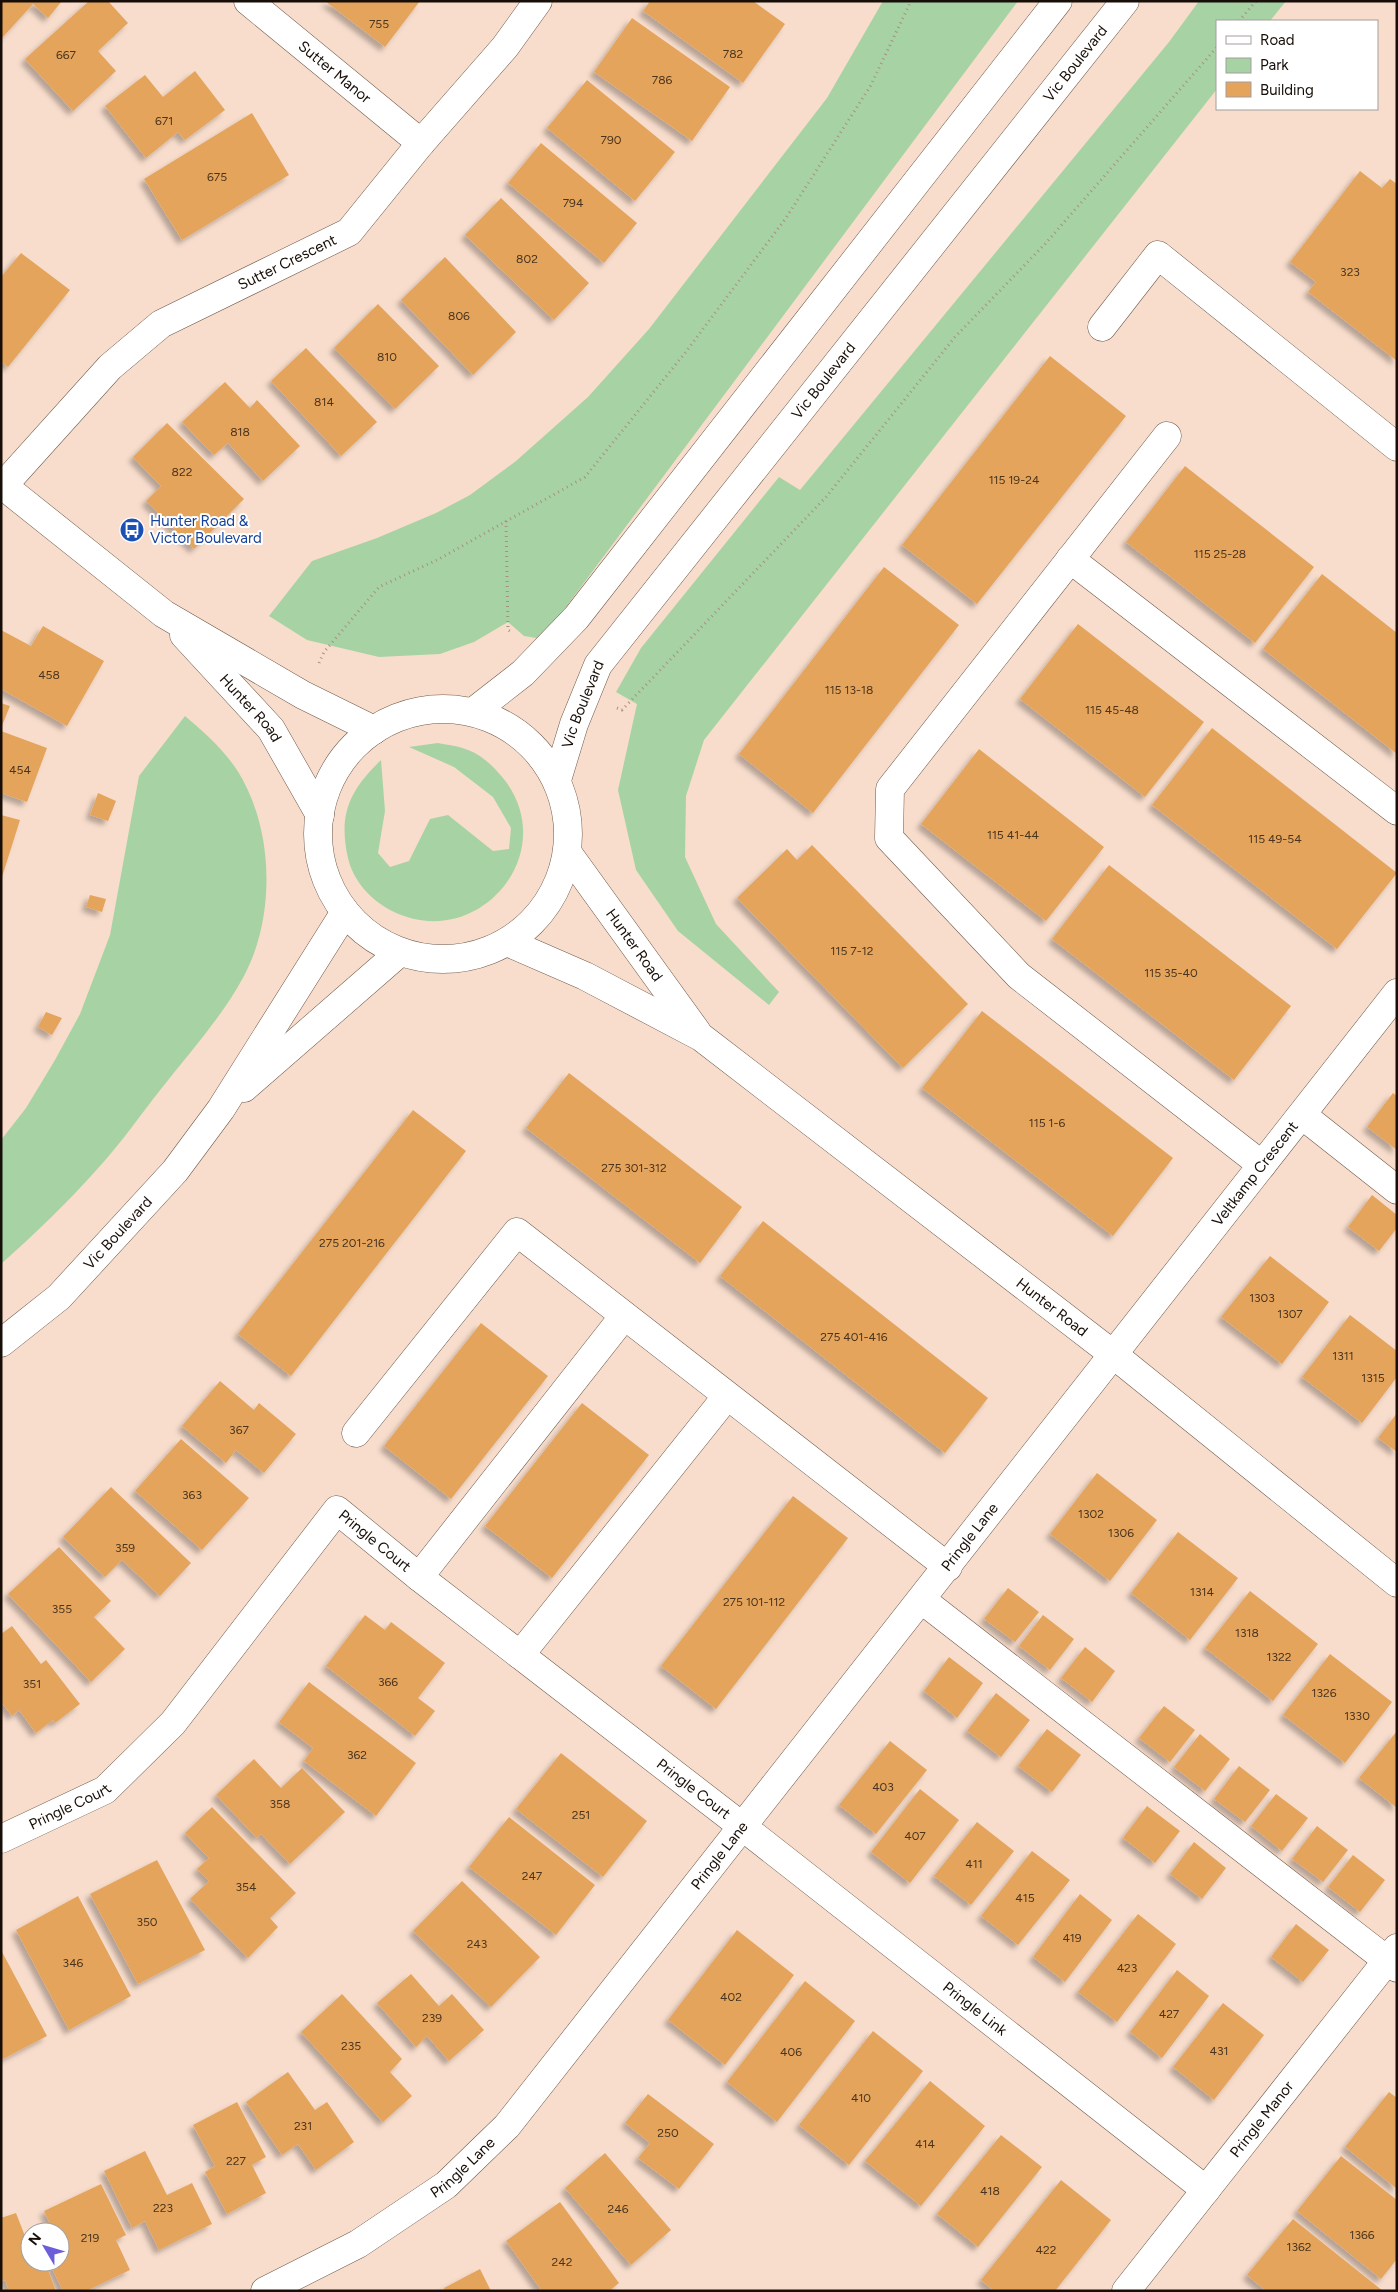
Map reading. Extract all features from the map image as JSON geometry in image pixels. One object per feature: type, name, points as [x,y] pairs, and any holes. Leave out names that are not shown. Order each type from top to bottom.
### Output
[{"type":"street","name":"Sutter Manor","points":[[248,1],[421,143]]},
{"type":"street","name":"Sutter Crescent","points":[[2,486],[110,367],[154,330],[170,320],[349,232],[421,143],[505,47],[538,1]]},
{"type":"street","points":[[473,712],[523,673],[576,618],[1058,1]]},
{"type":"street","name":"Vic Boulevard","points":[[556,780],[574,724],[598,666],[1125,1]]},
{"type":"street","points":[[1102,327],[1158,255],[1397,447]]},
{"type":"street","points":[[1167,436],[890,789],[889,838],[1019,976],[1262,1165]]},
{"type":"street","name":"Hunter Road","points":[[2,486],[164,614],[303,695],[374,730]]},
{"type":"street","points":[[1070,560],[1397,811]]},
{"type":"street","name":"Hunter Road","points":[[164,614],[271,729],[320,815]]},
{"type":"street","points":[[439,709],[473,712],[508,726],[536,749],[556,780],[568,815],[567,852],[556,888],[536,918],[507,942],[474,956],[436,959],[400,952],[370,936],[345,912],[328,883],[319,849],[320,815],[330,782],[348,752],[374,730],[405,714],[439,709]]},
{"type":"street","name":"Hunter Road","points":[[567,852],[701,1037]]},
{"type":"street","name":"Vic Boulevard","points":[[1,1343],[59,1297],[175,1171],[221,1109],[345,912]]},
{"type":"street","name":"Hunter Road","points":[[507,942],[585,976],[701,1037],[1114,1355],[1397,1583]]},
{"type":"street","name":"Vic Boulevard","points":[[221,1109],[400,952]]},
{"type":"street","name":"Veltkamp Crescent","points":[[1114,1355],[1397,993]]},
{"type":"street","points":[[1302,1115],[1397,1190]]},
{"type":"street","points":[[356,1433],[517,1232],[948,1567]]},
{"type":"street","points":[[419,1576],[624,1316]]},
{"type":"street","name":"Pringle Lane","points":[[266,2291],[358,2244],[430,2196],[446,2185],[507,2126],[1114,1355]]},
{"type":"street","points":[[520,1655],[727,1396]]},
{"type":"street","name":"Pringle Court","points":[[1,1839],[105,1790],[173,1723],[337,1510],[520,1655],[743,1827]]},
{"type":"street","points":[[922,1600],[1394,1958]]},
{"type":"street","name":"Pringle Link","points":[[743,1827],[1206,2190]]},
{"type":"street","name":"Pringle Manor","points":[[1126,2291],[1394,1958]]},
{"type":"path","points":[[324,652],[379,587],[439,559],[585,478],[685,353],[786,218],[871,85],[910,1]]},
{"type":"path","points":[[1240,20],[1256,1]]},
{"type":"path","points":[[622,710],[826,497],[955,337],[1045,244],[1216,48]]},
{"type":"path","points":[[506,521],[508,630]]},
{"type":"green space","points":[[883,1],[1018,1],[542,639],[524,636],[508,622],[474,642],[440,654],[379,657],[307,640],[269,616],[312,561],[377,538],[436,513],[470,495],[516,461],[588,397],[649,329],[827,98]]},
{"type":"green space","points":[[1199,1],[1286,1],[1271,20],[1216,20],[1216,90],[704,740],[686,796],[685,857],[716,924],[779,992],[769,1005],[678,931],[636,870],[618,790],[637,704],[616,692],[641,648],[779,477],[800,490],[1169,42]]},
{"type":"green space","points":[[185,716],[213,741],[232,762],[249,793],[258,818],[264,845],[266,900],[262,927],[254,952],[244,976],[216,1020],[116,1147],[40,1229],[1,1264],[1,1140],[26,1108],[80,1014],[110,935],[139,776]]},
{"type":"green space","points":[[438,743],[473,752],[496,770],[503,778],[519,807],[523,836],[517,864],[502,888],[481,907],[454,919],[424,921],[392,911],[377,902],[364,889],[354,875],[348,858],[345,828],[349,804],[354,793],[370,771],[381,760],[385,811],[378,853],[390,867],[409,861],[430,819],[448,815],[493,851],[509,849],[511,828],[493,797],[454,767],[409,747]]},
{"type":"building","points":[[1,1],[62,1],[48,18],[33,4],[1,39]]},
{"type":"building","points":[[89,1],[108,1],[128,23],[98,51],[116,71],[73,111],[25,59]]},
{"type":"building","points":[[325,1],[420,1],[385,47]]},
{"type":"building","points":[[650,1],[753,1],[785,24],[743,83],[643,11]]},
{"type":"building","points":[[632,18],[730,87],[692,141],[594,72]]},
{"type":"building","points":[[195,71],[225,110],[185,140],[178,132],[146,158],[105,106],[145,75],[163,97]]},
{"type":"building","points":[[587,80],[675,152],[635,201],[547,128]]},
{"type":"building","points":[[252,113],[289,175],[182,240],[144,179]]},
{"type":"building","points":[[541,143],[637,223],[604,263],[508,183]]},
{"type":"building","points":[[1360,171],[1382,188],[1390,179],[1397,184],[1397,361],[1308,292],[1316,282],[1290,262]]},
{"type":"building","points":[[501,198],[589,283],[554,320],[465,235]]},
{"type":"building","points":[[21,253],[70,290],[8,367],[1,362],[1,277]]},
{"type":"building","points":[[445,257],[516,332],[473,375],[401,300]]},
{"type":"building","points":[[378,304],[439,366],[395,409],[334,348]]},
{"type":"building","points":[[306,348],[377,422],[341,456],[271,381]]},
{"type":"building","points":[[1050,356],[1126,416],[977,604],[902,545]]},
{"type":"building","points":[[225,382],[250,408],[257,400],[300,446],[263,481],[228,443],[214,455],[182,422]]},
{"type":"building","points":[[167,423],[244,499],[194,549],[146,501],[161,486],[133,457]]},
{"type":"building","points":[[1185,466],[1314,567],[1255,643],[1126,542]]},
{"type":"building","points":[[884,567],[959,625],[813,813],[739,754]]},
{"type":"building","points":[[1322,574],[1397,633],[1397,754],[1263,649]]},
{"type":"building","points":[[1078,624],[1204,722],[1145,797],[1020,699]]},
{"type":"building","points":[[43,626],[104,661],[67,726],[1,689],[1,630],[31,646]]},
{"type":"building","points":[[1,703],[10,706],[1,728]]},
{"type":"building","points":[[1212,728],[1397,873],[1337,949],[1152,805]]},
{"type":"building","points":[[1,731],[47,748],[27,802],[1,793]]},
{"type":"building","points":[[979,749],[1104,847],[1046,921],[921,824]]},
{"type":"building","points":[[98,793],[116,801],[108,821],[90,815]]},
{"type":"building","points":[[1,815],[20,820],[2,877],[1,877]]},
{"type":"building","points":[[812,845],[968,1004],[903,1068],[737,898],[787,849],[797,860]]},
{"type":"building","points":[[1109,865],[1291,1006],[1234,1080],[1052,939]]},
{"type":"building","points":[[90,895],[106,899],[102,912],[86,907]]},
{"type":"building","points":[[982,1011],[1173,1158],[1113,1236],[922,1088]]},
{"type":"building","points":[[46,1012],[62,1018],[52,1035],[38,1027]]},
{"type":"building","points":[[569,1073],[742,1207],[700,1263],[526,1128]]},
{"type":"building","points":[[1393,1093],[1397,1096],[1397,1150],[1367,1127]]},
{"type":"building","points":[[413,1110],[466,1151],[291,1376],[238,1334]]},
{"type":"building","points":[[1372,1195],[1397,1215],[1397,1228],[1379,1251],[1348,1227]]},
{"type":"building","points":[[763,1221],[988,1398],[945,1453],[720,1276]]},
{"type":"building","points":[[1270,1256],[1329,1302],[1282,1364],[1221,1317]]},
{"type":"building","points":[[1350,1315],[1397,1351],[1397,1377],[1362,1423],[1302,1377]]},
{"type":"building","points":[[481,1323],[548,1376],[451,1499],[384,1446]]},
{"type":"building","points":[[220,1381],[254,1410],[259,1403],[296,1434],[264,1473],[236,1450],[226,1463],[182,1426]]},
{"type":"building","points":[[582,1403],[649,1455],[552,1578],[485,1526]]},
{"type":"building","points":[[1397,1413],[1397,1452],[1378,1438]]},
{"type":"building","points":[[181,1439],[249,1498],[202,1550],[135,1491]]},
{"type":"building","points":[[1097,1473],[1157,1520],[1110,1581],[1050,1534]]},
{"type":"building","points":[[111,1487],[191,1563],[160,1596],[122,1560],[105,1577],[63,1537]]},
{"type":"building","points":[[793,1496],[848,1538],[716,1709],[661,1666]]},
{"type":"building","points":[[1178,1532],[1238,1578],[1190,1640],[1131,1593]]},
{"type":"building","points":[[59,1547],[111,1601],[94,1617],[125,1649],[91,1682],[8,1594]]},
{"type":"building","points":[[1008,1588],[1039,1612],[1015,1642],[984,1619]]},
{"type":"building","points":[[1250,1591],[1318,1644],[1273,1701],[1205,1648]]},
{"type":"building","points":[[365,1615],[385,1630],[391,1622],[445,1663],[418,1698],[435,1711],[415,1736],[326,1666]]},
{"type":"building","points":[[1043,1615],[1074,1639],[1050,1670],[1019,1646]]},
{"type":"building","points":[[12,1626],[41,1664],[46,1660],[80,1704],[55,1723],[53,1720],[36,1733],[19,1710],[12,1716],[1,1702],[1,1634]]},
{"type":"building","points":[[1085,1647],[1115,1671],[1092,1702],[1061,1678]]},
{"type":"building","points":[[1330,1654],[1392,1702],[1345,1763],[1283,1715]]},
{"type":"building","points":[[949,1657],[983,1683],[957,1718],[924,1691]]},
{"type":"building","points":[[309,1682],[416,1763],[376,1816],[304,1761],[313,1748],[279,1722]]},
{"type":"building","points":[[996,1693],[1030,1720],[1001,1757],[967,1731]]},
{"type":"building","points":[[1164,1706],[1195,1730],[1170,1762],[1139,1738]]},
{"type":"building","points":[[1047,1729],[1081,1755],[1052,1792],[1018,1766]]},
{"type":"building","points":[[1397,1731],[1397,1808],[1359,1778]]},
{"type":"building","points":[[1200,1734],[1230,1759],[1205,1791],[1174,1767]]},
{"type":"building","points":[[890,1741],[927,1770],[876,1834],[839,1805]]},
{"type":"building","points":[[561,1753],[647,1821],[603,1877],[516,1809]]},
{"type":"building","points":[[254,1759],[281,1788],[302,1768],[345,1812],[290,1864],[261,1834],[257,1838],[216,1795]]},
{"type":"building","points":[[1239,1766],[1270,1790],[1245,1822],[1214,1799]]},
{"type":"building","points":[[920,1789],[959,1820],[910,1883],[871,1852]]},
{"type":"building","points":[[1276,1794],[1308,1818],[1282,1851],[1251,1826]]},
{"type":"building","points":[[1147,1806],[1180,1831],[1155,1863],[1123,1838]]},
{"type":"building","points":[[212,1807],[296,1893],[270,1918],[278,1927],[248,1958],[190,1899],[209,1881],[197,1869],[209,1858],[185,1833]]},
{"type":"building","points":[[509,1817],[595,1885],[556,1935],[469,1867]]},
{"type":"building","points":[[977,1822],[1014,1851],[971,1905],[934,1876]]},
{"type":"building","points":[[1317,1826],[1348,1850],[1323,1882],[1292,1859]]},
{"type":"building","points":[[1194,1842],[1226,1868],[1202,1899],[1170,1874]]},
{"type":"building","points":[[1032,1851],[1070,1880],[1018,1945],[981,1916]]},
{"type":"building","points":[[1353,1855],[1385,1880],[1360,1912],[1328,1887]]},
{"type":"building","points":[[157,1860],[205,1950],[138,1984],[90,1894]]},
{"type":"building","points":[[462,1881],[540,1957],[491,2007],[413,1931]]},
{"type":"building","points":[[1080,1894],[1112,1920],[1065,1982],[1033,1957]]},
{"type":"building","points":[[78,1896],[131,1996],[69,2030],[16,1930]]},
{"type":"building","points":[[1138,1914],[1176,1944],[1117,2022],[1078,1992]]},
{"type":"building","points":[[1296,1924],[1329,1950],[1303,1982],[1271,1957]]},
{"type":"building","points":[[737,1930],[794,1975],[725,2065],[668,2020]]},
{"type":"building","points":[[1,1950],[47,2036],[1,2060]]},
{"type":"building","points":[[1177,1970],[1209,1996],[1162,2058],[1130,2032]]},
{"type":"building","points":[[411,1974],[439,2006],[452,1994],[484,2030],[449,2061],[427,2036],[416,2047],[377,2003]]},
{"type":"building","points":[[805,1981],[855,2021],[777,2122],[727,2082]]},
{"type":"building","points":[[342,1994],[402,2059],[390,2072],[412,2096],[383,2122],[301,2032]]},
{"type":"building","points":[[1223,2003],[1264,2035],[1214,2100],[1173,2067]]},
{"type":"building","points":[[873,2031],[923,2071],[849,2165],[799,2125]]},
{"type":"building","points":[[288,2072],[315,2110],[327,2102],[354,2142],[316,2170],[298,2144],[282,2155],[246,2102]]},
{"type":"building","points":[[930,2081],[985,2126],[921,2206],[865,2161]]},
{"type":"building","points":[[1389,2092],[1397,2098],[1397,2189],[1345,2147]]},
{"type":"building","points":[[648,2094],[714,2144],[679,2189],[638,2158],[650,2143],[625,2123]]},
{"type":"building","points":[[237,2102],[266,2157],[252,2165],[266,2193],[227,2214],[205,2172],[215,2166],[193,2125]]},
{"type":"building","points":[[1001,2135],[1042,2167],[978,2247],[937,2214]]},
{"type":"building","points":[[145,2151],[167,2195],[192,2183],[212,2224],[159,2250],[145,2221],[132,2228],[104,2171]]},
{"type":"building","points":[[605,2153],[671,2230],[631,2265],[565,2188]]},
{"type":"building","points":[[1341,2156],[1397,2200],[1397,2259],[1381,2279],[1297,2211]]},
{"type":"building","points":[[1061,2180],[1111,2220],[1055,2291],[994,2291],[981,2280]]},
{"type":"building","points":[[101,2184],[126,2235],[116,2240],[130,2270],[86,2291],[63,2291],[54,2272],[70,2272],[70,2222],[49,2222],[44,2211]]},
{"type":"building","points":[[560,2202],[619,2283],[609,2291],[542,2291],[506,2241]]},
{"type":"building","points":[[16,2213],[20,2223],[20,2272],[49,2272],[56,2291],[9,2291],[5,2280],[1,2281],[1,2218]]},
{"type":"building","points":[[1293,2219],[1383,2291],[1266,2291],[1247,2275]]},
{"type":"building","points":[[480,2269],[491,2291],[445,2291],[444,2288]]},
{"type":"place","name":"Hunter Road & Victor Boulevard","points":[[132,530]]}]
